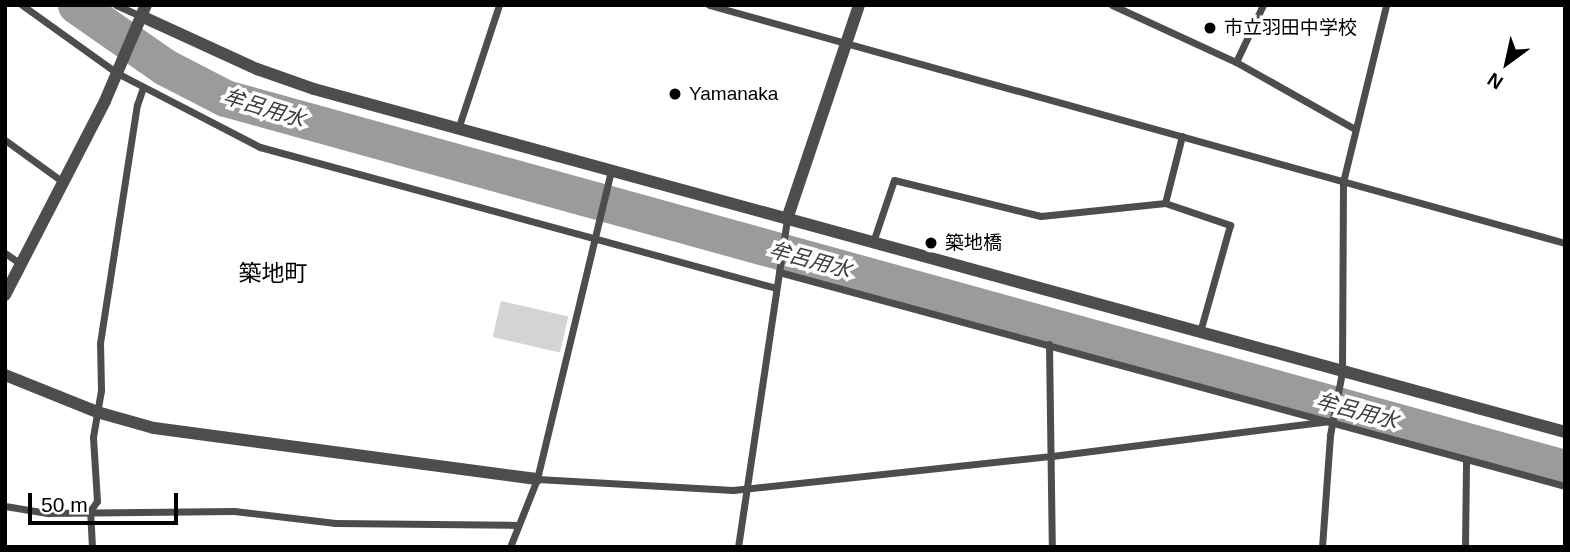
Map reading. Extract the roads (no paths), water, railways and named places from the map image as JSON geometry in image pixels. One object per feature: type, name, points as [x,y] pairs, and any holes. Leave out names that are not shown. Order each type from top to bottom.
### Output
[{"type":"street","points":[[22,5],[117,74],[260,147],[776,288]]},
{"type":"street","points":[[116,5],[144,10],[257,69],[314,89],[1565,432]]},
{"type":"street","points":[[458,129],[499,5]]},
{"type":"street","points":[[709,5],[1565,243]]},
{"type":"street","points":[[738,547],[787,219],[859,5]]},
{"type":"street","points":[[1112,5],[1237,62],[1355,129]]},
{"type":"street","points":[[1237,62],[1263,5]]},
{"type":"street","points":[[1322,547],[1334,417],[1342,372],[1343,182],[1386,5]]},
{"type":"street","points":[[5,295],[117,74],[144,10]]},
{"type":"street","points":[[92,547],[90,511],[97,501],[93,437],[102,390],[100,343],[137,105],[143,88]]},
{"type":"street","points":[[1166,203],[1182,136]]},
{"type":"street","points":[[5,139],[63,182]]},
{"type":"street","points":[[510,547],[537,479],[611,171]]},
{"type":"street","points":[[873,243],[894,180],[1041,216],[1166,203],[1230,225],[1200,332]]},
{"type":"street","points":[[5,253],[21,264]]},
{"type":"street","points":[[779,268],[1049,344],[1334,417],[1565,486]]},
{"type":"street","points":[[1049,344],[1052,547]]},
{"type":"street","points":[[5,375],[97,412],[153,428],[537,479],[733,490],[1052,456],[1334,417]]},
{"type":"street","points":[[1465,458],[1465,547]]},
{"type":"street","points":[[5,506],[47,513],[234,511],[335,523],[517,525]]},
{"type":"waterway","name":"牟呂用水","points":[[76,5],[165,67],[225,98],[1565,468]]},
{"type":"place","name":"市立羽田中学校","points":[[1210,28]]},
{"type":"place","name":"Yamanaka","points":[[675,94]]},
{"type":"place","name":"築地橋","points":[[931,243]]},
{"type":"district","name":"築地町","points":[[273,273]]}]
